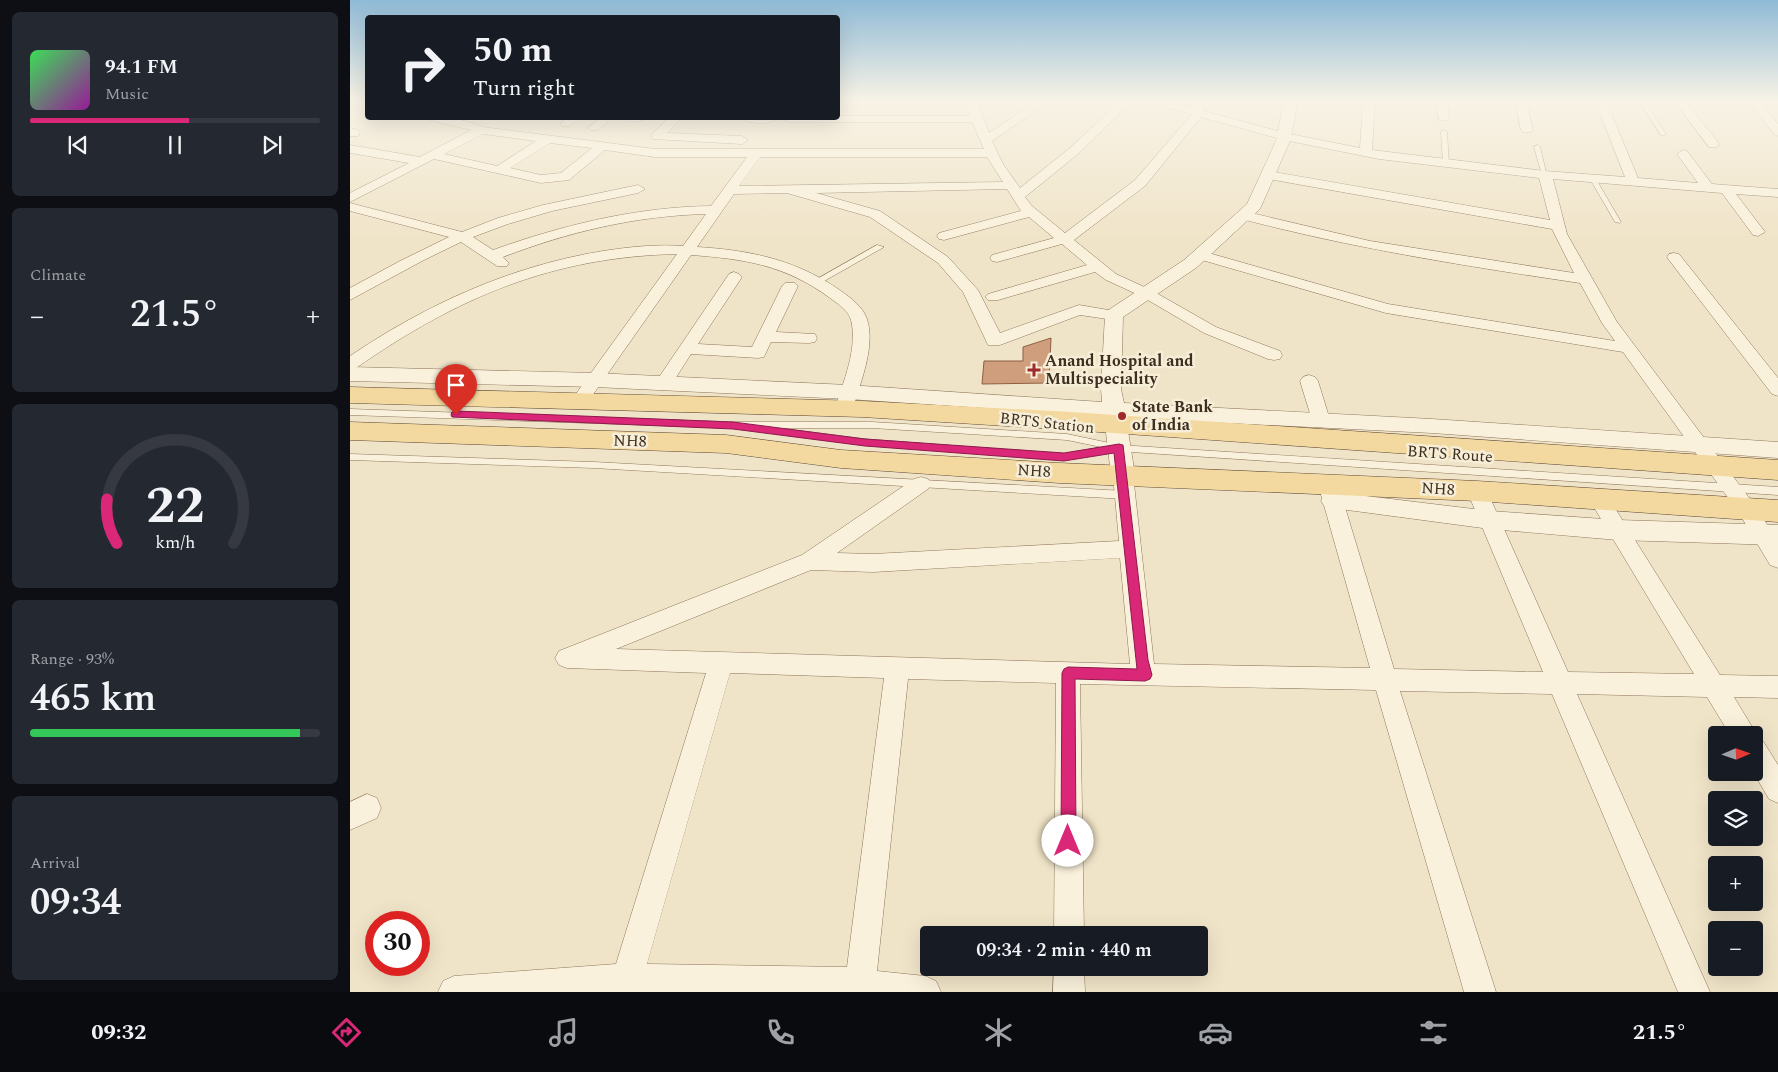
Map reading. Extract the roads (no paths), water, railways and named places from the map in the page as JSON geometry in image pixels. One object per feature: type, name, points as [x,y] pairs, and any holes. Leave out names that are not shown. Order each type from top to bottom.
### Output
[{"type":"main road","points":[[350,395],[579,402],[846,400],[1117,427],[1778,470]]},
{"type":"main road","name":"NH8","points":[[350,430],[726,444],[841,460],[1124,485],[1331,493],[1477,491],[1778,511]]},
{"type":"street","points":[[350,198],[448,147]]},
{"type":"street","points":[[499,170],[534,147]]},
{"type":"street","points":[[350,149],[427,158],[541,179],[564,178],[601,147]]},
{"type":"street","points":[[613,147],[655,153],[992,153]]},
{"type":"street","points":[[989,147],[1015,190],[1032,212],[1112,277],[1146,293],[1210,330],[1274,355]]},
{"type":"street","points":[[728,190],[792,191],[996,187],[1015,190],[1078,147]]},
{"type":"street","points":[[997,258],[1066,239],[1140,183],[1168,147]]},
{"type":"street","points":[[792,191],[852,206],[875,214],[943,260],[970,290],[991,330],[994,341],[1079,310],[1114,315],[1190,264],[1254,206],[1279,147]]},
{"type":"street","points":[[1342,147],[1446,164],[1545,175],[1778,193]]},
{"type":"street","points":[[1366,147],[1366,152]]},
{"type":"street","points":[[1619,147],[1634,183]]},
{"type":"street","points":[[579,402],[756,153]]},
{"type":"street","points":[[1684,154],[1709,189]]},
{"type":"street","points":[[1268,175],[1558,226]]},
{"type":"street","points":[[1545,175],[1560,234],[1610,323],[1746,508],[1770,535],[1778,559]]},
{"type":"street","points":[[350,295],[371,282],[462,236],[564,205],[638,189]]},
{"type":"street","points":[[1727,190],[1758,232]]},
{"type":"street","points":[[350,207],[462,236],[520,275]]},
{"type":"street","points":[[491,256],[546,237],[617,219],[658,213],[715,210]]},
{"type":"street","points":[[944,236],[1032,212]]},
{"type":"street","points":[[1244,216],[1290,229],[1438,257],[1586,279]]},
{"type":"street","points":[[350,364],[371,348],[464,296],[540,269],[614,253],[656,249],[688,248],[762,258],[792,268],[845,302],[859,318],[861,337],[858,359],[846,400],[664,383],[350,374]]},
{"type":"street","points":[[1200,255],[1386,308],[1628,348]]},
{"type":"street","points":[[1674,257],[1778,390]]},
{"type":"street","points":[[993,297],[1098,266]]},
{"type":"street","points":[[350,277],[371,282]]},
{"type":"street","points":[[664,383],[734,277]]},
{"type":"street","points":[[686,349],[758,352],[790,286]]},
{"type":"street","points":[[1114,315],[1111,389],[1124,485],[1141,660],[1145,675]]},
{"type":"street","points":[[766,337],[809,338]]},
{"type":"street","points":[[1309,381],[1321,420]]},
{"type":"street","points":[[1117,427],[1321,420],[1778,450]]},
{"type":"street","points":[[921,484],[810,561],[567,658],[1145,675],[1778,687]]},
{"type":"street","points":[[1477,491],[1694,992]]},
{"type":"street","points":[[1480,992],[1385,680],[1331,493],[1490,520],[1618,530],[1770,535]]},
{"type":"street","points":[[1599,499],[1738,726]]},
{"type":"street","points":[[810,561],[873,563],[1130,549]]},
{"type":"street","points":[[625,986],[721,664]]},
{"type":"street","points":[[841,986],[897,668]]},
{"type":"street","points":[[1068,673],[1069,926]]},
{"type":"street","points":[[1763,765],[1778,790]]},
{"type":"street","points":[[1069,976],[1069,992]]},
{"type":"street","points":[[454,992],[625,986],[841,986],[925,992]]},
{"type":"lane","points":[[1445,147],[1446,164]]},
{"type":"lane","points":[[1537,147],[1545,175]]},
{"type":"lane","points":[[1593,179],[1618,222]]},
{"type":"lane","points":[[816,282],[880,247]]},
{"type":"lane","points":[[350,412],[733,425]]},
{"type":"lane","name":"BRTS Station","points":[[733,425],[865,442],[1064,457],[1117,427]]},
{"type":"lane","name":"BRTS Station","points":[[733,425],[892,426],[1067,437],[1117,427]]},
{"type":"lane","name":"BRTS Route","points":[[1117,427],[1778,490]]},
{"type":"lane","points":[[350,457],[594,465],[921,484],[1124,485]]},
{"type":"place","name":"Anand Hospital and Multispeciality","points":[[1034,370]]},
{"type":"place","name":"State Bank of India","points":[[1122,416]]}]
